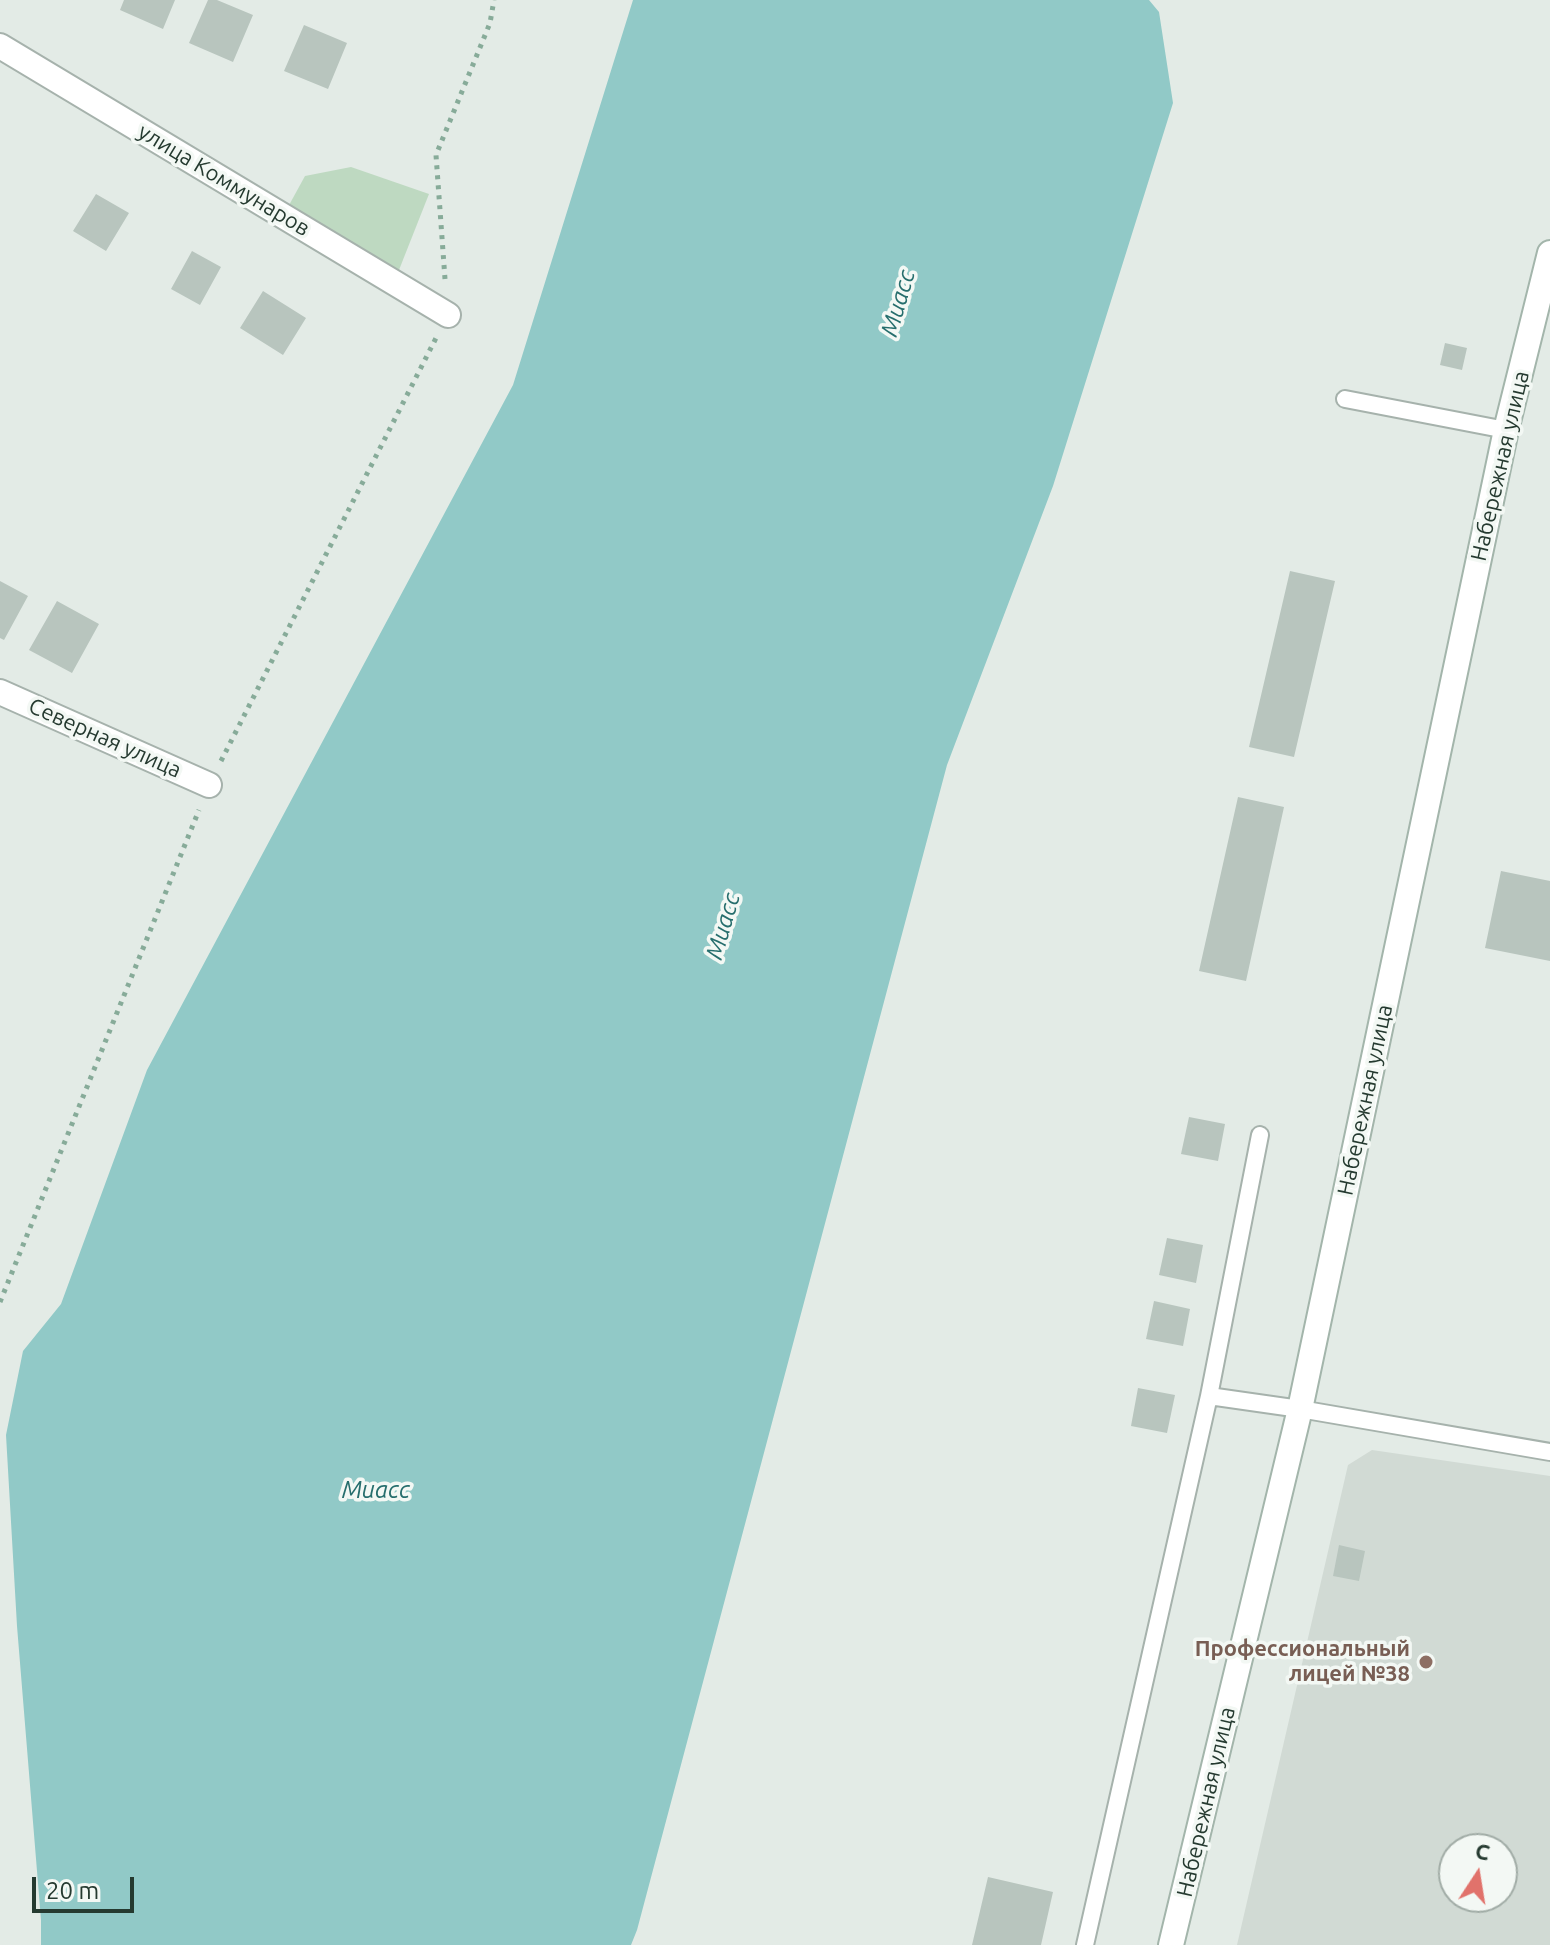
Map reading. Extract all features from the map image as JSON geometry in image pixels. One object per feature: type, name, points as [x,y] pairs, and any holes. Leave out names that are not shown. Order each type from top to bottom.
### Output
[{"type":"street","name":"улица Коммунаров","points":[[0,46],[448,315]]},
{"type":"street","name":"Набережная улица","points":[[1171,1945],[1300,1409],[1506,430],[1550,253]]},
{"type":"street","name":"Северная улица","points":[[0,692],[209,785]]},
{"type":"lane","points":[[1345,399],[1506,430]]},
{"type":"lane","points":[[1085,1945],[1209,1396],[1260,1135]]},
{"type":"lane","points":[[1209,1396],[1550,1452]]},
{"type":"path","points":[[0,1302],[209,785],[448,315],[436,155],[490,23],[494,0]]},
{"type":"shaded area","name":"Профессиональный лицей №38","points":[[1372,1450],[1550,1476],[1550,1945],[1237,1945],[1348,1465]]},
{"type":"green space","points":[[351,167],[429,194],[397,275],[288,207],[305,176]]},
{"type":"water","name":"Миасс","points":[[633,0],[1149,0],[1159,12],[1173,103],[1053,486],[947,765],[637,1930],[631,1945],[41,1945],[6,1435],[23,1351],[61,1304],[147,1070],[513,385]]},
{"type":"building","points":[[124,0],[175,0],[163,29],[120,10]]},
{"type":"building","points":[[208,0],[217,0],[253,15],[233,62],[189,43]]},
{"type":"building","points":[[304,25],[347,43],[328,89],[284,71]]},
{"type":"building","points":[[96,194],[129,213],[106,251],[73,231]]},
{"type":"building","points":[[192,251],[221,267],[200,305],[171,289]]},
{"type":"building","points":[[263,291],[306,318],[283,355],[240,328]]},
{"type":"building","points":[[1445,343],[1467,348],[1462,370],[1440,365]]},
{"type":"building","points":[[1290,571],[1335,581],[1294,757],[1249,747]]},
{"type":"building","points":[[0,581],[28,596],[4,640],[0,638]]},
{"type":"building","points":[[57,601],[99,624],[72,673],[29,650]]},
{"type":"building","points":[[1238,797],[1284,807],[1246,981],[1199,971]]},
{"type":"building","points":[[1501,871],[1550,881],[1550,961],[1485,948]]},
{"type":"building","points":[[1189,1117],[1225,1124],[1218,1161],[1181,1154]]},
{"type":"building","points":[[1167,1238],[1203,1245],[1196,1283],[1159,1275]]},
{"type":"building","points":[[1154,1301],[1190,1309],[1183,1346],[1146,1339]]},
{"type":"building","points":[[1138,1388],[1175,1395],[1167,1433],[1131,1426]]},
{"type":"building","points":[[1339,1545],[1365,1551],[1359,1581],[1333,1576]]},
{"type":"building","points":[[988,1877],[1053,1892],[1041,1945],[972,1945]]},
{"type":"place","name":"Профессиональный лицей №38","points":[[1426,1662]]}]
